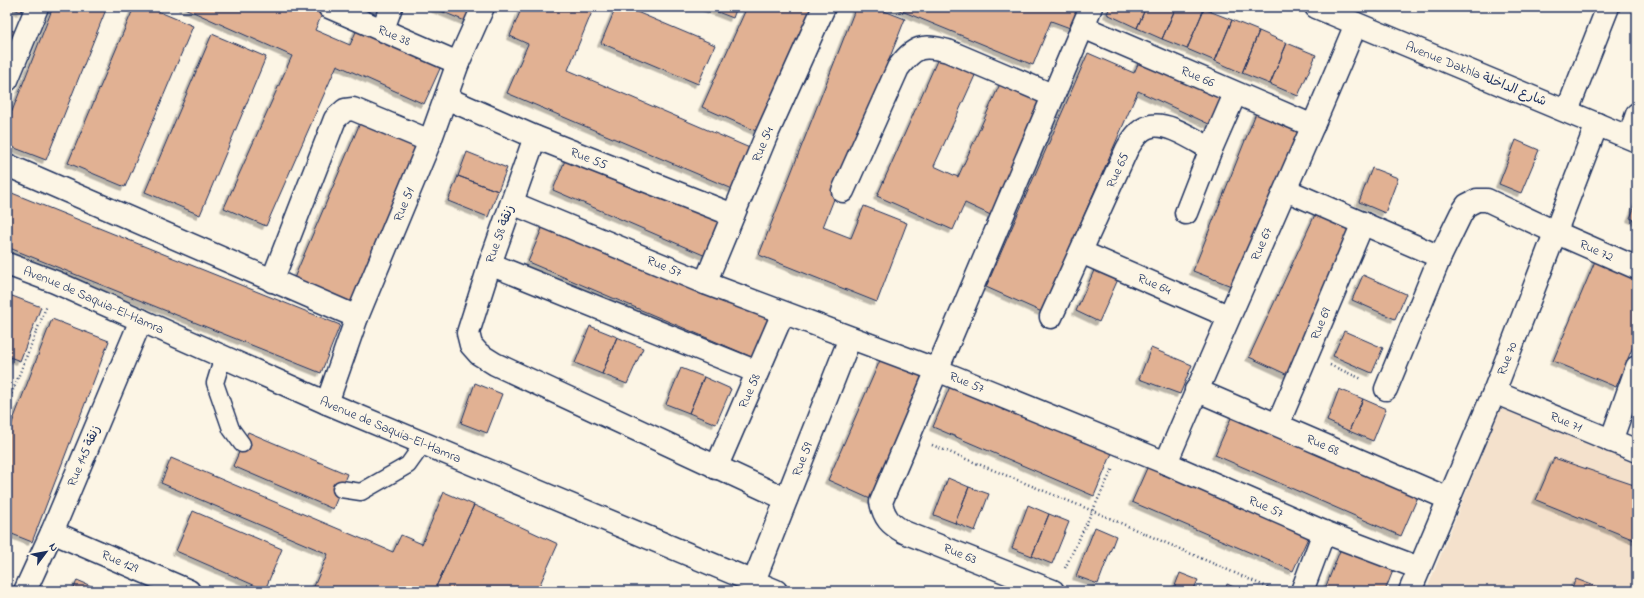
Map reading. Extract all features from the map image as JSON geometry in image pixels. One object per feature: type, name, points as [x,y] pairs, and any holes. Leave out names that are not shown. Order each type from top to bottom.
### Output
[{"type":"street","points":[[7,80],[37,7]]},
{"type":"street","name":"Rue 38","points":[[329,7],[383,29],[458,63]]},
{"type":"street","points":[[383,29],[391,7]]},
{"type":"street","name":"Rue 51","points":[[327,403],[357,317],[430,141],[458,63],[483,7]]},
{"type":"street","name":"Rue 54","points":[[705,283],[733,215],[824,7]]},
{"type":"street","points":[[910,436],[1008,204],[1052,95],[1091,7]]},
{"type":"street","name":"Avenue Dakhla شارع الداخلة","points":[[1316,7],[1633,139]]},
{"type":"street","points":[[1567,111],[1608,7]]},
{"type":"street","name":"Rue 67","points":[[1166,463],[1228,316],[1286,190],[1356,24]]},
{"type":"street","name":"Rue 66","points":[[1082,27],[1235,94],[1313,126]]},
{"type":"street","points":[[843,191],[898,68],[909,53],[919,47],[931,46],[948,51],[1052,95]]},
{"type":"street","points":[[1186,213],[1211,149],[1235,94]]},
{"type":"street","name":"Rue 55","points":[[446,98],[535,137],[733,215]]},
{"type":"street","points":[[272,281],[335,119],[345,110],[353,109],[430,141]]},
{"type":"street","points":[[1633,139],[1637,114]]},
{"type":"street","name":"Rue 65","points":[[1052,318],[1127,149],[1136,135],[1147,127],[1160,124],[1211,149]]},
{"type":"street","name":"Rue 70","points":[[1410,591],[1494,392],[1557,233],[1597,124]]},
{"type":"street","name":"Rue 58 زنقة","points":[[535,137],[490,264],[468,332],[471,345],[479,354],[495,364],[716,468]]},
{"type":"street","points":[[7,165],[357,317]]},
{"type":"street","points":[[1286,190],[1440,257]]},
{"type":"street","name":"Rue 72","points":[[1386,389],[1440,257],[1461,214],[1467,205],[1477,200],[1487,200],[1637,268]]},
{"type":"street","name":"Rue 57","points":[[512,203],[705,283],[937,370],[1166,463],[1324,532],[1419,568]]},
{"type":"street","name":"Rue 69","points":[[1278,424],[1363,224]]},
{"type":"street","name":"Rue 64","points":[[1081,252],[1228,316]]},
{"type":"street","name":"Avenue de Saquia-El-Hamra","points":[[7,264],[55,282],[423,444],[776,591]]},
{"type":"street","points":[[490,264],[757,372]]},
{"type":"street","name":"Rue 58","points":[[716,468],[783,313]]},
{"type":"street","name":"Rue 145 زنقة","points":[[25,591],[52,532],[141,320]]},
{"type":"street","name":"Rue 59","points":[[754,582],[850,338]]},
{"type":"street","points":[[1611,441],[1637,367]]},
{"type":"street","name":"Rue 68","points":[[1196,390],[1278,424],[1448,499]]},
{"type":"street","name":"Rue 71","points":[[1494,392],[1637,451]]},
{"type":"street","name":"Rue 63","points":[[910,436],[881,502],[883,514],[890,524],[904,532],[1053,591]]},
{"type":"street","points":[[716,468],[786,499]]},
{"type":"street","name":"Rue 129","points":[[52,532],[189,591]]},
{"type":"street","points":[[1302,591],[1324,532]]},
{"type":"street","points":[[7,583],[25,591]]},
{"type":"lane","points":[[223,357],[215,383],[232,429],[242,444]]},
{"type":"lane","points":[[342,488],[361,492],[408,465],[423,444]]},
{"type":"path","points":[[7,405],[55,282]]},
{"type":"path","points":[[1308,356],[1386,389]]},
{"type":"path","points":[[7,384],[15,387]]},
{"type":"path","points":[[910,436],[1093,511],[1276,591]]},
{"type":"path","points":[[1064,571],[1123,446]]},
{"type":"shaded area","points":[[1508,389],[1637,441],[1637,591],[1426,591]]},
{"type":"building","points":[[9,7],[23,7],[21,12]]},
{"type":"building","points":[[53,7],[107,7],[46,160],[7,145],[7,124]]},
{"type":"building","points":[[134,7],[148,7],[193,26],[125,187],[68,163]]},
{"type":"building","points":[[182,7],[317,7],[324,10],[315,30],[350,45],[359,25],[443,62],[424,104],[337,65],[266,226],[224,208],[292,56]]},
{"type":"building","points":[[431,7],[477,7],[470,23]]},
{"type":"building","points":[[522,7],[594,7],[568,70],[759,152],[742,193],[507,93],[528,44],[510,36]]},
{"type":"building","points":[[616,7],[625,7],[715,45],[698,84],[601,43]]},
{"type":"building","points":[[705,7],[737,7],[733,18]]},
{"type":"building","points":[[747,7],[823,7],[765,135],[702,107]]},
{"type":"building","points":[[856,7],[874,7],[905,19],[823,227],[851,238],[864,206],[907,223],[877,302],[759,255]]},
{"type":"building","points":[[892,7],[1079,7],[1070,28],[1051,21],[1033,65]]},
{"type":"building","points":[[1110,7],[1146,7],[1137,28],[1107,14]]},
{"type":"building","points":[[1146,7],[1176,7],[1162,39],[1137,28]]},
{"type":"building","points":[[1176,7],[1204,9],[1187,49],[1162,39]]},
{"type":"building","points":[[1204,9],[1232,20],[1215,61],[1187,49]]},
{"type":"building","points":[[1232,20],[1259,31],[1242,73],[1215,61]]},
{"type":"building","points":[[7,29],[17,32],[7,57]]},
{"type":"building","points":[[1259,31],[1287,43],[1270,84],[1242,73]]},
{"type":"building","points":[[212,34],[266,57],[200,215],[145,192]]},
{"type":"building","points":[[1287,43],[1316,55],[1298,96],[1270,84]]},
{"type":"building","points":[[1088,53],[1134,73],[1142,55],[1227,93],[1211,125],[1138,91],[1042,312],[986,287]]},
{"type":"building","points":[[940,54],[977,71],[934,166],[958,177],[1004,75],[1050,96],[995,217],[965,203],[953,230],[877,196]]},
{"type":"building","points":[[1258,108],[1304,127],[1239,289],[1193,271]]},
{"type":"building","points":[[360,123],[417,147],[349,308],[292,283]]},
{"type":"building","points":[[1516,140],[1539,150],[1521,193],[1499,184]]},
{"type":"building","points":[[467,152],[507,168],[498,191],[458,176]]},
{"type":"building","points":[[568,153],[723,220],[708,257],[553,190]]},
{"type":"building","points":[[1372,168],[1398,178],[1385,213],[1359,202]]},
{"type":"building","points":[[458,176],[498,191],[488,217],[448,201]]},
{"type":"building","points":[[7,191],[340,325],[321,373],[7,247]]},
{"type":"building","points":[[1637,201],[1637,221],[1630,218]]},
{"type":"building","points":[[1319,206],[1360,225],[1290,376],[1249,357]]},
{"type":"building","points":[[546,219],[777,317],[759,360],[528,262]]},
{"type":"building","points":[[1598,254],[1637,270],[1637,337],[1616,387],[1553,361]]},
{"type":"building","points":[[1096,266],[1119,277],[1099,322],[1076,311]]},
{"type":"building","points":[[1363,275],[1406,294],[1395,319],[1352,300]]},
{"type":"building","points":[[7,294],[41,307],[20,361],[7,356]]},
{"type":"building","points":[[52,319],[109,341],[32,542],[7,532],[7,436]]},
{"type":"building","points":[[590,326],[617,337],[602,374],[575,363]]},
{"type":"building","points":[[1344,331],[1383,348],[1372,373],[1333,356]]},
{"type":"building","points":[[617,337],[643,348],[627,384],[602,374]]},
{"type":"building","points":[[1151,348],[1192,365],[1180,394],[1139,379]]},
{"type":"building","points":[[881,358],[930,380],[877,502],[828,480]]},
{"type":"building","points":[[681,368],[704,377],[689,413],[666,404]]},
{"type":"building","points":[[704,377],[731,389],[716,424],[689,413]]},
{"type":"building","points":[[475,383],[502,394],[487,433],[461,423]]},
{"type":"building","points":[[951,384],[1112,453],[1094,496],[933,427]]},
{"type":"building","points":[[1339,389],[1363,399],[1349,431],[1327,421]]},
{"type":"building","points":[[1363,399],[1386,409],[1373,441],[1349,431]]},
{"type":"building","points":[[1234,411],[1420,492],[1401,536],[1215,455]]},
{"type":"building","points":[[248,432],[347,474],[333,509],[233,466]]},
{"type":"building","points":[[171,458],[393,552],[401,535],[422,544],[444,492],[474,505],[434,591],[312,591],[328,554],[161,483]]},
{"type":"building","points":[[1554,458],[1637,486],[1637,541],[1536,500]]},
{"type":"building","points":[[1151,459],[1312,529],[1293,571],[1132,502]]},
{"type":"building","points":[[948,478],[969,487],[955,523],[934,515]]},
{"type":"building","points":[[969,487],[989,494],[975,531],[955,523]]},
{"type":"building","points":[[474,505],[558,544],[537,591],[434,591]]},
{"type":"building","points":[[1028,505],[1049,514],[1032,556],[1012,548]]},
{"type":"building","points":[[193,511],[282,549],[265,590],[176,551]]},
{"type":"building","points":[[1049,514],[1069,522],[1052,564],[1032,556]]},
{"type":"building","points":[[1095,527],[1116,536],[1098,584],[1076,576]]},
{"type":"building","points":[[1343,543],[1396,563],[1385,591],[1324,591]]},
{"type":"building","points":[[1180,573],[1198,580],[1193,591],[1173,591]]},
{"type":"building","points":[[1576,579],[1608,591],[1570,591]]},
{"type":"building","points":[[77,580],[103,591],[73,591]]},
{"type":"building","points":[[1227,584],[1243,591],[1225,591]]}]
